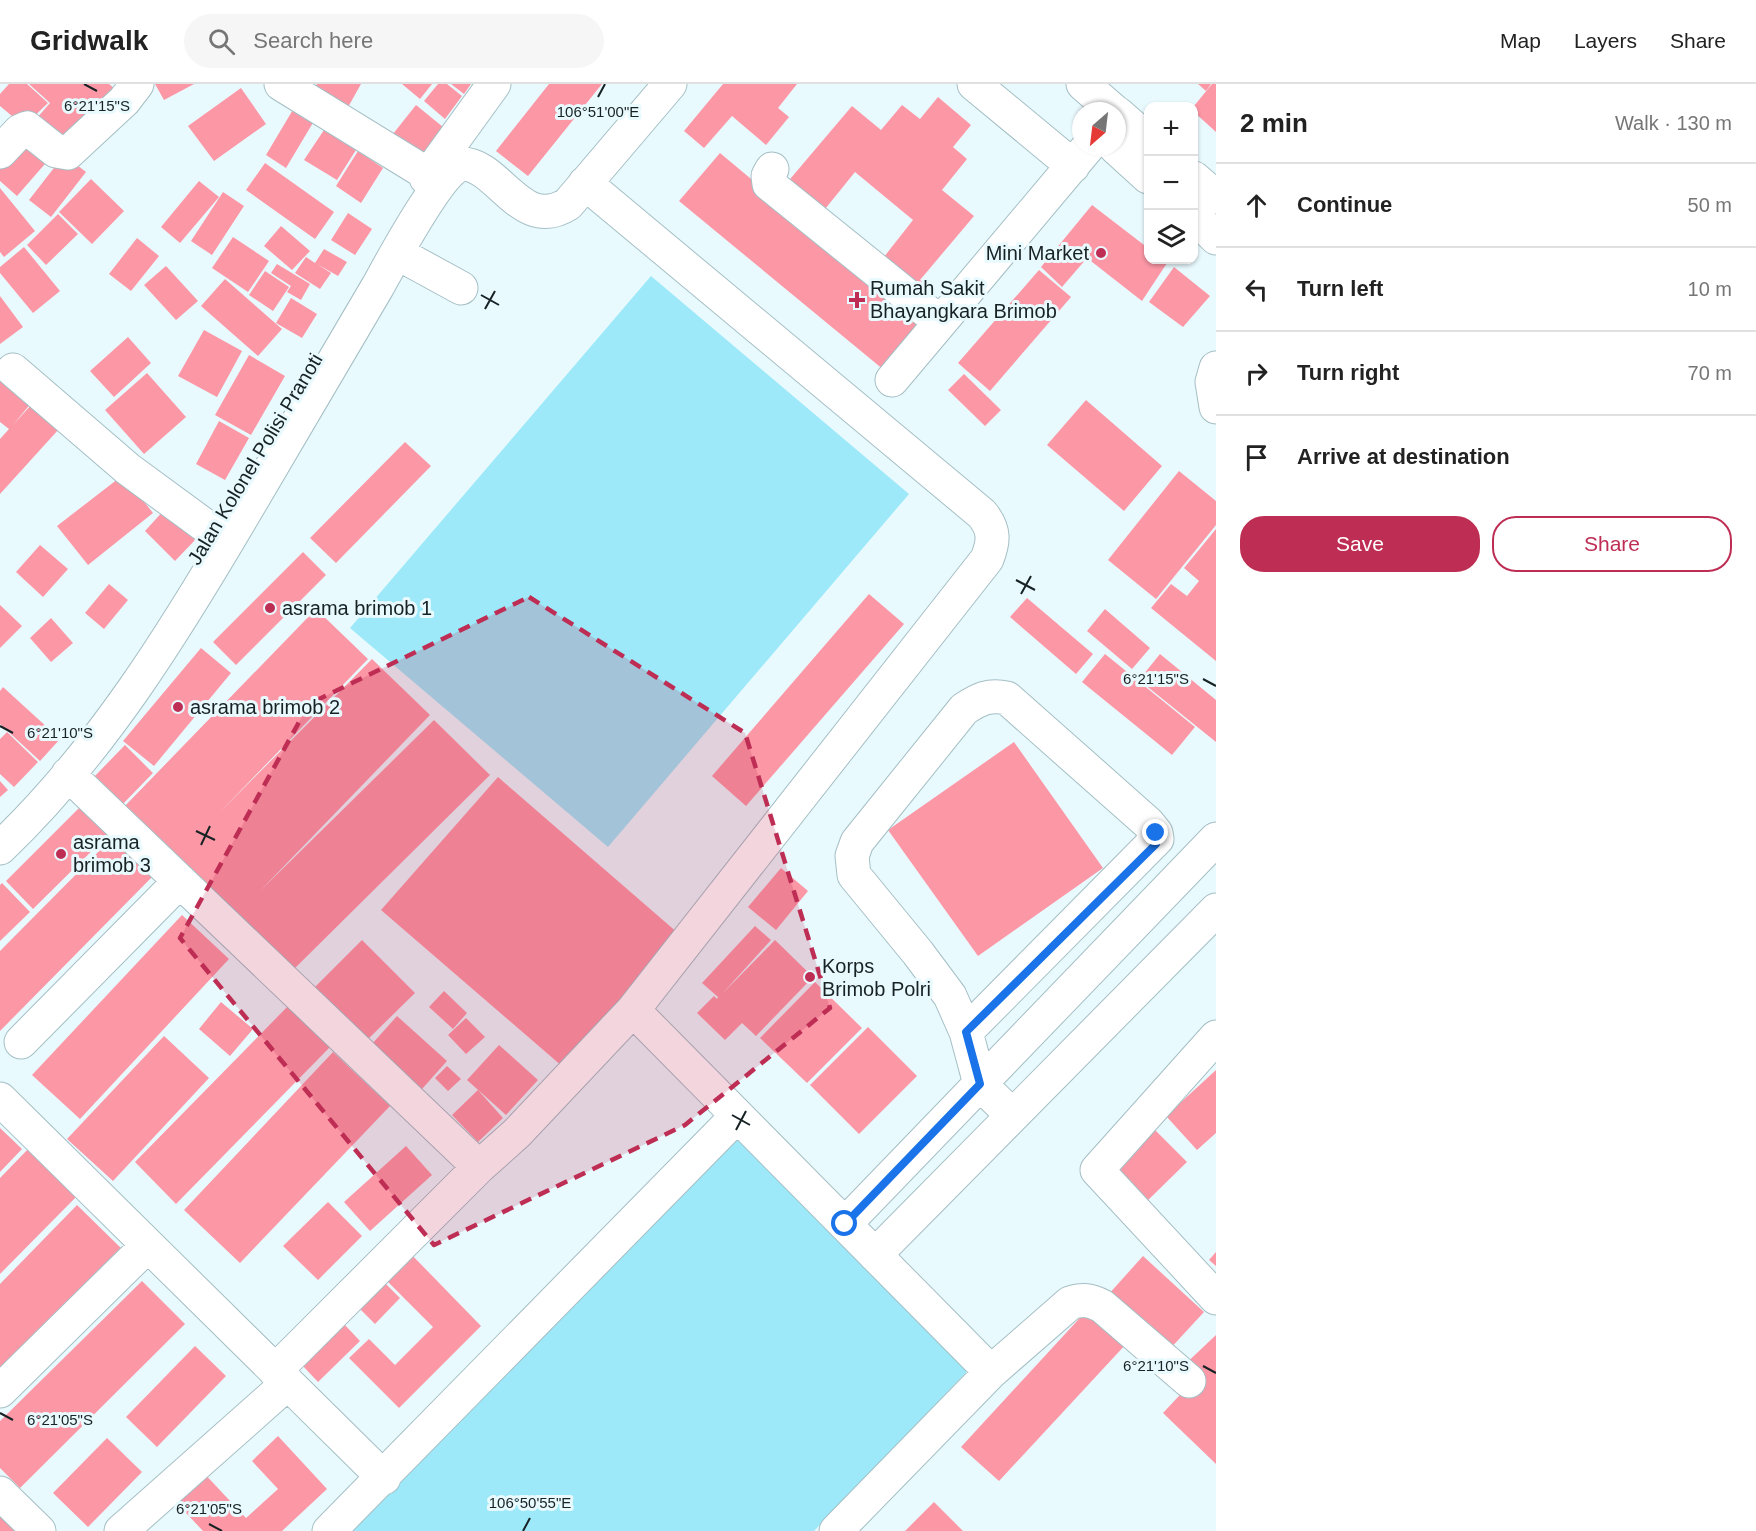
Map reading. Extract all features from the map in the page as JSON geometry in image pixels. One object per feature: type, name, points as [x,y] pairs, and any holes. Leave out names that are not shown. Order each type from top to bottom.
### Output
[{"type":"street","points":[[0,152],[20,131],[27,128],[56,151],[68,153],[124,101],[137,84]]},
{"type":"street","points":[[280,84],[429,175]]},
{"type":"street","name":"Jalan Kolonel Polisi Pranoti","points":[[0,821],[36,784],[92,713],[144,638],[429,175],[492,84]]},
{"type":"street","points":[[0,848],[30,819],[68,774],[118,710],[181,620],[397,253],[442,181],[453,168],[462,164],[479,170],[521,203],[543,211],[561,208],[568,204],[670,84]]},
{"type":"street","points":[[974,84],[1072,151]]},
{"type":"street","points":[[1088,86],[1105,102]]},
{"type":"street","points":[[1126,120],[1144,136]]},
{"type":"street","points":[[892,380],[1080,156]]},
{"type":"street","points":[[1124,156],[1144,173]]},
{"type":"street","points":[[772,169],[768,176],[769,184],[940,322]]},
{"type":"street","points":[[121,1531],[281,1377],[479,1167],[517,1133],[633,1010],[987,559],[994,539],[991,528],[982,514],[585,183]]},
{"type":"street","points":[[1201,199],[1216,238]]},
{"type":"street","points":[[397,253],[461,288]]},
{"type":"street","points":[[1216,368],[1212,382],[1216,407]]},
{"type":"street","points":[[13,370],[128,469],[211,530]]},
{"type":"street","points":[[966,1032],[1156,844],[1157,839],[1155,831],[1007,698],[997,696],[979,698],[964,709],[857,842],[852,856],[854,875],[950,996],[966,1032],[980,1084],[1012,1115]]},
{"type":"street","points":[[68,774],[479,1167]]},
{"type":"street","points":[[845,1224],[1216,839]]},
{"type":"street","points":[[21,1042],[180,881]]},
{"type":"street","points":[[875,1255],[1216,910]]},
{"type":"street","points":[[633,1010],[992,1372]]},
{"type":"street","points":[[1216,1037],[1123,1138],[1097,1170],[1216,1298]]},
{"type":"street","points":[[0,1099],[384,1478]]},
{"type":"street","points":[[329,1531],[384,1478],[737,1116]]},
{"type":"street","points":[[0,1391],[148,1245]]},
{"type":"street","points":[[836,1531],[992,1372],[1057,1312],[1081,1300],[1092,1301],[1111,1312],[1188,1381]]},
{"type":"street","points":[[0,1493],[39,1531]]},
{"type":"highlighted area","points":[[529,597],[745,733],[830,1008],[685,1125],[434,1245],[180,938],[309,704]]},
{"type":"shaded area","points":[[651,276],[909,494],[608,847],[350,628]]},
{"type":"shaded area","points":[[731,1132],[974,1364],[814,1531],[347,1531]]},
{"type":"building","points":[[9,84],[27,84],[48,103],[24,126],[0,106],[0,94]]},
{"type":"building","points":[[29,84],[109,84],[115,89],[61,148],[30,126],[50,103]]},
{"type":"building","points":[[155,84],[194,84],[164,100]]},
{"type":"building","points":[[317,84],[361,84],[347,109],[313,89]]},
{"type":"building","points":[[402,84],[432,84],[420,99]]},
{"type":"building","points":[[438,84],[447,84],[462,96],[445,119],[424,101]]},
{"type":"building","points":[[451,84],[471,84],[464,94]]},
{"type":"building","points":[[549,84],[602,84],[528,176],[496,151]]},
{"type":"building","points":[[723,84],[797,84],[778,108],[789,117],[766,145],[732,116],[704,148],[684,131]]},
{"type":"building","points":[[1198,84],[1211,84],[1206,91]]},
{"type":"building","points":[[1212,84],[1216,84],[1216,132],[1198,116],[1197,102]]},
{"type":"building","points":[[241,88],[266,124],[214,161],[188,126]]},
{"type":"building","points":[[938,97],[971,125],[953,147],[967,159],[942,190],[974,216],[920,280],[932,289],[915,309],[933,324],[890,375],[679,201],[720,153],[774,198],[852,106],[881,130],[902,105],[920,119]],"holes":[[[855,172],[913,220],[880,262],[821,214]]]},
{"type":"building","points":[[416,105],[443,127],[417,161],[389,139]]},
{"type":"building","points":[[294,108],[314,121],[286,168],[266,155]]},
{"type":"building","points":[[324,130],[356,150],[337,180],[304,160]]},
{"type":"building","points":[[23,133],[51,157],[17,196],[0,181],[0,159]]},
{"type":"building","points":[[358,151],[383,168],[361,203],[336,186]]},
{"type":"building","points":[[64,155],[86,172],[51,217],[29,200]]},
{"type":"building","points":[[265,163],[334,212],[315,239],[246,190]]},
{"type":"building","points":[[91,179],[124,211],[92,244],[59,212]]},
{"type":"building","points":[[199,181],[219,197],[180,243],[161,227]]},
{"type":"building","points":[[0,188],[35,231],[4,257],[0,252]]},
{"type":"building","points":[[223,192],[244,206],[212,255],[191,241]]},
{"type":"building","name":"Mini Market","points":[[1092,205],[1144,245],[1144,264],[1166,264],[1142,301],[1087,258],[1062,287],[1041,267]]},
{"type":"building","points":[[348,213],[372,229],[355,255],[331,240]]},
{"type":"building","points":[[58,214],[78,234],[46,265],[27,245]]},
{"type":"building","points":[[281,226],[310,251],[292,270],[264,246]]},
{"type":"building","points":[[233,237],[269,261],[248,292],[212,268]]},
{"type":"building","points":[[137,238],[159,256],[131,291],[109,274]]},
{"type":"building","points":[[24,247],[60,291],[33,313],[0,273],[0,267]]},
{"type":"building","points":[[324,249],[347,262],[338,276],[317,264],[331,273],[320,289],[295,273],[306,257],[315,263]]},
{"type":"building","points":[[277,264],[310,284],[301,300],[287,292],[291,286],[271,273]]},
{"type":"building","points":[[166,266],[198,301],[176,320],[144,285]]},
{"type":"building","points":[[1174,267],[1210,296],[1183,327],[1149,302]]},
{"type":"building","points":[[1039,270],[1071,297],[990,391],[958,363]]},
{"type":"building","points":[[265,271],[289,287],[273,311],[249,295]]},
{"type":"building","points":[[225,279],[282,329],[258,356],[201,306]]},
{"type":"building","points":[[0,296],[23,327],[0,344]]},
{"type":"building","points":[[291,298],[317,314],[302,338],[276,323]]},
{"type":"building","points":[[204,330],[242,351],[217,397],[178,376]]},
{"type":"building","points":[[128,337],[151,363],[114,397],[90,371]]},
{"type":"building","points":[[249,355],[285,376],[251,435],[215,415]]},
{"type":"building","points":[[147,373],[186,417],[144,454],[105,410]]},
{"type":"building","points":[[964,374],[1001,410],[985,426],[948,390]]},
{"type":"building","points":[[0,378],[32,402],[13,425],[32,404],[59,429],[0,494],[0,439],[9,429],[0,422]]},
{"type":"building","points":[[1086,400],[1162,466],[1124,511],[1047,445]]},
{"type":"building","points":[[219,421],[249,438],[225,480],[196,464]]},
{"type":"building","points":[[405,442],[431,466],[336,563],[310,538]]},
{"type":"building","points":[[1179,471],[1216,501],[1216,525],[1156,599],[1108,560]]},
{"type":"building","points":[[123,475],[153,513],[88,565],[57,526]]},
{"type":"building","points":[[165,509],[196,539],[175,561],[145,531]]},
{"type":"building","points":[[1216,529],[1216,661],[1151,608],[1171,584],[1187,596],[1199,581],[1184,568]]},
{"type":"building","points":[[40,545],[68,569],[43,597],[16,572]]},
{"type":"building","name":"asrama brimob 1","points":[[303,552],[326,575],[236,665],[213,642]]},
{"type":"building","points":[[109,584],[128,600],[104,629],[85,613]]},
{"type":"building","points":[[869,594],[904,624],[746,806],[712,776]]},
{"type":"building","points":[[1027,598],[1093,654],[1076,674],[1010,617]]},
{"type":"building","points":[[0,605],[22,626],[0,648]]},
{"type":"building","points":[[316,609],[368,659],[219,813],[372,659],[430,715],[260,891],[434,720],[490,775],[292,971],[120,811]]},
{"type":"building","points":[[1105,609],[1150,648],[1132,669],[1087,631]]},
{"type":"building","points":[[51,618],[73,643],[51,662],[30,638]]},
{"type":"building","name":"asrama brimob 2","points":[[201,648],[231,673],[154,766],[123,741]]},
{"type":"building","points":[[1105,654],[1195,727],[1172,755],[1082,682]]},
{"type":"building","points":[[1160,654],[1216,700],[1216,742],[1139,680]]},
{"type":"building","points":[[3,687],[60,739],[40,761],[0,724],[0,691]]},
{"type":"building","points":[[7,732],[38,762],[14,787],[0,774],[0,739]]},
{"type":"building","points":[[1014,742],[1103,868],[978,956],[888,830]]},
{"type":"building","points":[[125,745],[153,773],[120,807],[92,779]]},
{"type":"building","points":[[498,777],[679,934],[563,1067],[381,910]]},
{"type":"building","points":[[0,781],[8,790],[0,797]]},
{"type":"building","name":"asrama brimob 3","points":[[89,798],[117,826],[33,909],[6,881]]},
{"type":"building","points":[[113,837],[153,876],[0,1031],[0,951]]},
{"type":"building","points":[[781,868],[808,891],[776,930],[748,907]]},
{"type":"building","points":[[2,883],[30,912],[0,941],[0,885]]},
{"type":"building","points":[[182,915],[229,959],[80,1119],[32,1075]]},
{"type":"building","points":[[755,926],[771,940],[722,994],[775,940],[813,977],[756,1036],[742,1023],[725,1040],[697,1013],[714,996],[717,999],[718,997],[702,983]]},
{"type":"building","points":[[362,940],[415,993],[363,1044],[311,991]]},
{"type":"building","points":[[815,982],[862,1028],[807,1083],[760,1038]]},
{"type":"building","points":[[444,991],[467,1013],[453,1029],[429,1007]]},
{"type":"building","points":[[221,1002],[253,1029],[230,1056],[199,1029]]},
{"type":"building","points":[[289,1005],[331,1046],[176,1204],[135,1162]]},
{"type":"building","points":[[397,1016],[447,1061],[422,1089],[372,1044]]},
{"type":"building","points":[[466,1018],[485,1037],[466,1054],[448,1035]]},
{"type":"building","points":[[868,1027],[917,1076],[859,1134],[810,1085]]},
{"type":"building","points":[[164,1036],[209,1078],[113,1181],[67,1139]]},
{"type":"building","points":[[499,1045],[538,1080],[506,1115],[467,1080]]},
{"type":"building","points":[[333,1052],[390,1106],[240,1263],[184,1210]]},
{"type":"building","points":[[447,1066],[461,1079],[448,1091],[435,1078]]},
{"type":"building","points":[[1216,1070],[1216,1133],[1197,1150],[1166,1116]]},
{"type":"building","points":[[478,1090],[503,1118],[478,1142],[452,1115]]},
{"type":"building","points":[[1150,1125],[1187,1162],[1142,1206],[1105,1169]]},
{"type":"building","points":[[0,1128],[22,1149],[0,1172]]},
{"type":"building","points":[[31,1146],[79,1194],[0,1274],[0,1178]]},
{"type":"building","points":[[406,1146],[432,1175],[370,1231],[344,1202]]},
{"type":"building","points":[[328,1202],[362,1236],[318,1280],[283,1246]]},
{"type":"building","points":[[77,1205],[126,1253],[0,1382],[0,1284]]},
{"type":"building","points":[[408,1251],[481,1326],[399,1408],[349,1358],[369,1339],[395,1365],[433,1327],[383,1277]]},
{"type":"building","points":[[1216,1252],[1216,1266],[1209,1260]]},
{"type":"building","points":[[1143,1256],[1204,1312],[1168,1351],[1108,1295]]},
{"type":"building","points":[[142,1281],[185,1324],[20,1488],[0,1468],[0,1421]]},
{"type":"building","points":[[385,1283],[400,1298],[375,1324],[359,1308]]},
{"type":"building","points":[[1089,1308],[1127,1343],[999,1481],[961,1447]]},
{"type":"building","points":[[344,1324],[360,1341],[318,1382],[302,1365]]},
{"type":"building","points":[[1216,1335],[1216,1464],[1163,1413],[1192,1382],[1180,1369]]},
{"type":"building","points":[[195,1346],[226,1376],[157,1447],[126,1417]]},
{"type":"building","points":[[278,1436],[327,1489],[282,1531],[203,1531],[172,1498],[201,1470],[246,1518],[278,1489],[252,1461]]},
{"type":"building","points":[[107,1438],[142,1472],[88,1527],[53,1493]]},
{"type":"building","points":[[934,1502],[963,1531],[905,1531]]},
{"type":"building","points":[[0,1509],[22,1531],[0,1531]]},
{"type":"place","name":"Mini Market","points":[[1101,253]]},
{"type":"place","name":"Rumah Sakit Bhayangkara Brimob","points":[[857,300]]},
{"type":"place","name":"asrama brimob 1","points":[[270,608]]},
{"type":"place","name":"asrama brimob 2","points":[[178,707]]},
{"type":"place","name":"asrama brimob 3","points":[[61,854]]},
{"type":"place","name":"Korps Brimob Polri","points":[[810,977]]},
{"type":"route","points":[[845,1224],[980,1084],[966,1032],[1156,844],[1156,833]]}]
